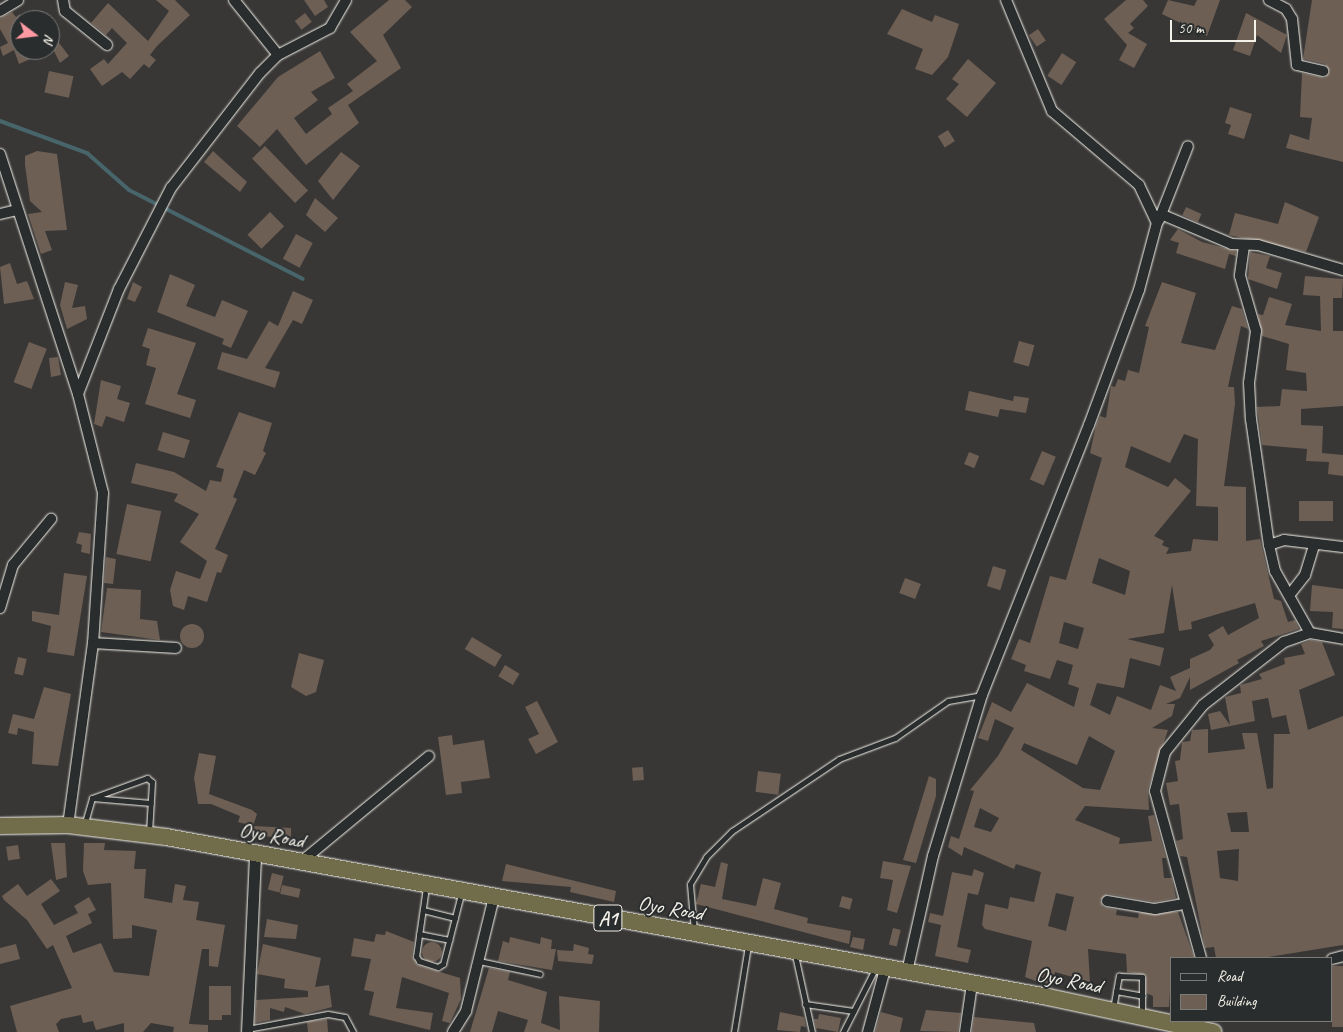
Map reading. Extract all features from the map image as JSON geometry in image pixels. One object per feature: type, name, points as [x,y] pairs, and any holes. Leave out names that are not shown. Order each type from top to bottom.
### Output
[{"type":"highway","name":"Oyo Road","points":[[0,826],[76,826],[149,835],[972,984],[1112,1010],[1214,1032]]},
{"type":"street","points":[[0,11],[18,0]]},
{"type":"street","points":[[63,0],[65,11],[107,45]]},
{"type":"street","points":[[234,0],[278,55]]},
{"type":"street","points":[[78,394],[119,289],[171,188],[210,134],[278,55],[330,28],[346,0]]},
{"type":"street","points":[[1006,0],[1050,107],[1139,185],[1160,219],[1244,246],[1258,244],[1343,270]]},
{"type":"street","points":[[1269,0],[1286,9],[1292,19],[1297,65],[1323,71]]},
{"type":"street","points":[[907,972],[934,856],[982,695],[1089,424],[1139,290],[1160,219],[1188,146]]},
{"type":"street","points":[[0,154],[78,394],[104,494],[93,643],[76,826]]},
{"type":"street","points":[[0,214],[17,210]]},
{"type":"street","points":[[1244,246],[1240,276],[1256,332],[1249,383],[1251,419],[1269,545],[1275,571],[1291,593],[1310,633]]},
{"type":"street","points":[[0,608],[13,565],[51,519]]},
{"type":"street","points":[[1269,545],[1284,540],[1343,547]]},
{"type":"street","points":[[1291,593],[1306,575],[1314,545]]},
{"type":"street","points":[[1202,957],[1184,904],[1167,822],[1155,791],[1165,752],[1203,705],[1284,642],[1310,633],[1343,639]]},
{"type":"street","points":[[93,643],[176,648]]},
{"type":"street","points":[[301,862],[429,756]]},
{"type":"street","points":[[247,1030],[255,854]]},
{"type":"street","points":[[453,1032],[466,1011],[494,897]]},
{"type":"street","points":[[1107,901],[1156,909],[1184,904]]},
{"type":"street","points":[[868,1032],[881,968]]},
{"type":"street","points":[[966,1032],[972,984]]},
{"type":"lane","points":[[694,934],[690,884],[706,857],[732,831],[839,759],[895,738],[948,701],[982,695]]},
{"type":"lane","points":[[76,826],[92,798],[147,778],[152,782],[149,835]]},
{"type":"lane","points":[[92,798],[151,803]]},
{"type":"lane","points":[[426,885],[416,959],[438,967],[443,964],[462,891]]},
{"type":"lane","points":[[422,910],[455,918]]},
{"type":"lane","points":[[419,934],[449,940]]},
{"type":"lane","points":[[734,1032],[749,944]]},
{"type":"lane","points":[[795,952],[812,1032]]},
{"type":"lane","points":[[479,960],[540,974]]},
{"type":"lane","points":[[843,1032],[881,968]]},
{"type":"lane","points":[[1112,1010],[1122,974],[1142,977],[1142,1016]]},
{"type":"lane","points":[[1116,991],[1143,996]]},
{"type":"lane","points":[[805,1004],[854,1011]]},
{"type":"lane","points":[[247,1030],[328,1014],[345,1017],[353,1032]]},
{"type":"building","points":[[156,0],[175,0],[190,15],[150,55],[156,60],[149,68],[144,64],[130,79],[122,72],[102,86],[90,69],[104,59],[108,64],[127,43],[112,28],[106,35],[91,23],[108,3],[148,41],[169,11]]},
{"type":"building","points":[[304,0],[324,0],[328,7],[315,16]]},
{"type":"building","points":[[389,0],[405,0],[412,7],[383,35],[401,68],[348,105],[359,123],[306,165],[277,129],[260,147],[237,126],[278,77],[320,51],[335,78],[311,92],[318,100],[294,118],[306,134],[332,114],[328,108],[353,91],[347,84],[377,61],[350,32]]},
{"type":"building","points":[[1126,0],[1143,0],[1148,6],[1130,24],[1134,28],[1128,33],[1147,44],[1134,68],[1119,60],[1127,45],[1104,19]]},
{"type":"building","points":[[1168,0],[1194,6],[1197,0],[1220,0],[1207,36],[1162,14]]},
{"type":"building","points":[[1312,0],[1343,0],[1343,162],[1286,148],[1290,134],[1309,140],[1312,118],[1300,117],[1302,73],[1325,78],[1330,72],[1325,64],[1303,59]]},
{"type":"building","points":[[902,9],[932,22],[935,15],[959,24],[948,57],[932,75],[915,69],[923,49],[887,34]]},
{"type":"building","points":[[10,13],[10,52],[3,56],[0,47],[8,43],[0,29],[0,18]]},
{"type":"building","points":[[305,13],[312,22],[302,30],[295,21]]},
{"type":"building","points":[[1246,13],[1287,35],[1281,53],[1257,35],[1250,56],[1233,50]]},
{"type":"building","points":[[1038,29],[1046,41],[1037,47],[1029,35]]},
{"type":"building","points":[[60,44],[69,56],[60,63],[58,60]]},
{"type":"building","points":[[1062,53],[1076,62],[1062,85],[1047,76]]},
{"type":"building","points":[[968,59],[996,83],[967,117],[946,99],[959,84],[952,79]]},
{"type":"building","points":[[18,60],[28,60],[19,64]]},
{"type":"building","points":[[49,71],[73,76],[69,98],[44,93]]},
{"type":"building","points":[[1230,107],[1252,114],[1244,139],[1228,134],[1231,125],[1225,123]]},
{"type":"building","points":[[948,130],[955,141],[945,147],[938,136]]},
{"type":"building","points":[[265,146],[308,191],[295,203],[252,159]]},
{"type":"building","points":[[37,151],[57,154],[67,230],[45,231],[52,250],[41,254],[28,214],[42,212],[30,201],[25,165],[25,156]]},
{"type":"building","points":[[213,151],[247,182],[240,192],[204,162]]},
{"type":"building","points":[[341,152],[360,166],[333,200],[318,181]]},
{"type":"building","points":[[315,198],[338,218],[325,232],[306,215]]},
{"type":"building","points":[[1285,202],[1319,217],[1306,252],[1229,235],[1235,213],[1278,224]]},
{"type":"building","points":[[1186,207],[1202,214],[1198,222],[1182,215]]},
{"type":"building","points":[[270,212],[284,226],[262,249],[247,235]]},
{"type":"building","points":[[1178,229],[1202,242],[1236,251],[1236,256],[1229,254],[1225,269],[1176,253],[1179,243],[1170,240]]},
{"type":"building","points":[[296,234],[313,243],[300,268],[283,259]]},
{"type":"building","points":[[1250,252],[1270,256],[1266,268],[1282,273],[1277,289],[1248,279]]},
{"type":"building","points":[[10,263],[17,284],[27,281],[34,299],[4,304],[0,267]]},
{"type":"building","points":[[170,274],[195,285],[186,306],[215,317],[222,300],[248,311],[231,348],[222,344],[224,339],[157,312]]},
{"type":"building","points":[[1305,276],[1343,279],[1342,298],[1333,298],[1333,331],[1343,331],[1343,406],[1301,409],[1301,425],[1323,426],[1322,453],[1343,455],[1343,476],[1328,474],[1329,462],[1306,461],[1307,449],[1262,445],[1257,407],[1280,406],[1282,389],[1307,391],[1306,373],[1286,370],[1289,344],[1262,336],[1258,314],[1263,315],[1269,297],[1292,304],[1285,325],[1321,331],[1320,296],[1303,295]]},
{"type":"building","points":[[65,282],[78,285],[72,308],[85,306],[87,319],[67,329],[60,305]]},
{"type":"building","points":[[133,282],[142,287],[135,302],[127,299]]},
{"type":"building","points":[[1162,282],[1196,293],[1181,343],[1215,350],[1232,306],[1242,309],[1248,329],[1241,326],[1228,387],[1234,387],[1235,404],[1224,486],[1246,487],[1246,541],[1260,539],[1274,599],[1281,601],[1288,622],[1295,620],[1299,629],[1261,641],[1264,646],[1237,660],[1239,663],[1190,690],[1190,677],[1180,698],[1166,704],[1175,704],[1172,716],[1152,728],[1168,730],[1148,789],[1149,810],[1085,806],[1075,820],[1120,838],[1119,844],[1152,841],[1148,816],[1154,815],[1166,858],[1162,858],[1164,878],[1172,878],[1176,898],[1155,902],[1108,894],[1100,900],[1103,907],[1117,910],[1116,915],[1138,918],[1139,913],[1178,912],[1194,957],[1170,957],[1169,1007],[1153,1007],[1153,996],[1146,993],[1146,975],[1127,972],[1126,954],[1088,949],[1090,982],[1055,972],[1052,987],[1025,977],[1032,941],[985,929],[982,925],[985,904],[1008,909],[1010,897],[1034,902],[1041,872],[1016,864],[1014,869],[964,847],[962,856],[948,847],[951,836],[959,839],[974,791],[970,790],[998,756],[1014,728],[995,719],[988,741],[978,738],[992,702],[1011,712],[1027,683],[1074,707],[1079,688],[1068,684],[1073,665],[1057,660],[1050,679],[1024,671],[1026,665],[1011,659],[1019,639],[1030,643],[1050,576],[1066,580],[1102,458],[1090,453],[1096,425],[1100,416],[1106,418],[1111,386],[1115,387],[1118,379],[1125,381],[1128,370],[1139,373],[1149,327],[1145,326]],"holes":[[[1184,434],[1198,439],[1196,506],[1218,507],[1218,541],[1193,539],[1191,551],[1166,554],[1169,548],[1162,545],[1164,541],[1154,536],[1191,491],[1175,478],[1168,487],[1125,467],[1131,446],[1170,463]],[[1099,558],[1130,571],[1125,595],[1092,583]],[[1172,585],[1179,631],[1192,629],[1191,622],[1255,603],[1259,618],[1228,635],[1223,626],[1208,635],[1214,645],[1210,650],[1190,659],[1190,668],[1170,677],[1176,691],[1160,685],[1151,710],[1117,696],[1110,715],[1090,705],[1097,683],[1124,688],[1130,658],[1160,666],[1164,648],[1127,639],[1164,633]],[[1064,622],[1084,628],[1078,649],[1059,643]],[[1089,736],[1115,751],[1100,790],[1083,788],[1021,750],[1024,743],[1077,765]],[[980,808],[999,818],[991,832],[974,827]],[[1056,893],[1074,897],[1066,931],[1048,926]]]},
{"type":"building","points":[[293,291],[313,300],[302,324],[293,320],[265,368],[280,372],[275,388],[217,369],[222,352],[247,359],[269,321],[278,326]]},
{"type":"building","points":[[148,328],[196,343],[177,394],[196,400],[190,418],[145,404],[156,368],[146,365],[150,349],[142,346]]},
{"type":"building","points":[[1019,341],[1034,345],[1029,366],[1013,362]]},
{"type":"building","points":[[29,342],[47,349],[31,389],[14,382]]},
{"type":"building","points":[[58,357],[61,375],[51,377],[49,358]]},
{"type":"building","points":[[101,380],[121,386],[117,399],[130,403],[124,422],[106,416],[102,427],[94,424]]},
{"type":"building","points":[[969,391],[1013,401],[1014,396],[1029,398],[1026,413],[1000,409],[998,417],[965,410]]},
{"type":"building","points":[[239,412],[272,423],[263,451],[266,453],[255,475],[244,470],[233,497],[237,499],[215,549],[228,555],[221,573],[217,572],[207,602],[188,596],[184,610],[173,606],[170,590],[176,571],[200,579],[207,561],[180,542],[199,514],[174,501],[178,494],[131,483],[136,463],[174,472],[206,491],[210,480],[221,482],[224,469],[216,467]]},
{"type":"building","points":[[163,432],[190,440],[184,458],[157,450]]},
{"type":"building","points":[[1042,451],[1056,457],[1044,485],[1030,480]]},
{"type":"building","points":[[969,452],[979,456],[974,468],[964,464]]},
{"type":"building","points":[[1299,501],[1333,501],[1333,521],[1299,521]]},
{"type":"building","points":[[127,504],[161,511],[151,561],[116,554]]},
{"type":"building","points":[[79,532],[91,534],[90,554],[81,552],[82,545],[76,543]]},
{"type":"building","points":[[106,557],[116,559],[113,584],[104,583]]},
{"type":"building","points":[[993,566],[1006,570],[1000,590],[987,586]]},
{"type":"building","points":[[64,573],[87,576],[74,656],[47,652],[51,626],[32,621],[32,611],[59,615]]},
{"type":"building","points":[[905,578],[921,584],[915,599],[899,593]]},
{"type":"building","points":[[1312,585],[1343,589],[1343,629],[1332,628],[1333,612],[1310,611]]},
{"type":"building","points":[[107,588],[141,590],[140,619],[157,621],[160,640],[101,632]]},
{"type":"building","points":[[192,624],[201,627],[204,636],[201,645],[192,648],[183,645],[180,636],[183,627]]},
{"type":"building","points":[[472,637],[502,655],[495,667],[465,649]]},
{"type":"building","points":[[1311,640],[1322,642],[1335,675],[1299,690],[1308,730],[1343,716],[1343,945],[1268,957],[1216,957],[1214,947],[1205,948],[1187,857],[1180,856],[1176,841],[1183,839],[1179,804],[1170,805],[1166,783],[1178,781],[1175,761],[1180,760],[1182,742],[1190,741],[1192,730],[1208,729],[1208,753],[1245,749],[1242,733],[1257,733],[1267,789],[1273,788],[1274,734],[1290,734],[1286,715],[1272,718],[1268,698],[1252,701],[1255,721],[1211,730],[1208,714],[1220,711],[1230,725],[1225,697],[1241,693],[1240,685],[1262,679],[1259,674],[1285,664],[1284,658],[1305,654],[1301,644]],"holes":[[[1247,812],[1249,832],[1231,832],[1227,813]],[[1239,849],[1238,881],[1220,878],[1217,851]]]},
{"type":"building","points":[[299,653],[324,660],[316,692],[306,696],[291,687]]},
{"type":"building","points":[[18,657],[27,659],[23,676],[14,674]]},
{"type":"building","points":[[505,665],[520,674],[513,685],[498,676]]},
{"type":"building","points":[[44,687],[71,694],[58,766],[32,764],[34,732],[18,728],[17,735],[8,733],[13,714],[34,719]]},
{"type":"building","points":[[537,701],[558,742],[536,754],[528,739],[539,734],[525,707]]},
{"type":"building","points":[[452,735],[453,745],[484,740],[490,778],[461,782],[462,793],[446,795],[438,737]]},
{"type":"building","points":[[199,753],[216,756],[209,794],[252,810],[257,814],[253,826],[291,828],[291,838],[243,835],[246,824],[238,822],[240,816],[211,804],[198,804],[194,778]]},
{"type":"building","points":[[643,767],[644,780],[633,781],[632,768]]},
{"type":"building","points":[[758,771],[781,774],[778,795],[755,792]]},
{"type":"building","points":[[929,776],[936,779],[936,796],[916,863],[903,860]]},
{"type":"building","points":[[51,843],[65,843],[67,877],[56,880]]},
{"type":"building","points":[[84,843],[105,843],[104,850],[136,851],[134,869],[146,869],[144,898],[172,903],[175,884],[186,886],[183,900],[199,902],[196,920],[225,925],[218,967],[209,966],[209,949],[202,949],[189,1024],[208,1025],[208,1032],[173,1032],[174,1027],[151,1023],[143,1032],[124,1032],[124,1023],[96,1030],[93,1021],[83,1023],[81,1015],[61,1019],[56,1024],[59,1032],[17,1032],[10,1006],[72,988],[53,945],[47,949],[27,920],[4,900],[2,896],[18,884],[27,896],[51,879],[60,891],[41,904],[54,925],[78,913],[74,906],[89,897],[96,910],[88,914],[92,923],[66,936],[73,953],[101,943],[114,972],[149,976],[157,930],[132,925],[132,938],[113,939],[111,883],[88,885],[83,871]]},
{"type":"building","points":[[18,845],[20,859],[8,861],[6,847]]},
{"type":"building","points":[[883,861],[911,866],[897,913],[887,910],[893,880],[880,878]]},
{"type":"building","points":[[721,862],[728,864],[722,899],[756,906],[763,878],[781,883],[774,909],[808,918],[807,923],[851,931],[849,944],[696,904],[701,884],[715,887]]},
{"type":"building","points":[[506,864],[616,891],[614,902],[570,892],[571,887],[502,881]]},
{"type":"building","points":[[974,869],[984,873],[978,895],[968,893],[957,947],[971,950],[968,963],[935,956],[941,925],[928,922],[930,913],[943,916],[952,872],[972,876]]},
{"type":"building","points":[[272,873],[284,876],[280,892],[268,889]]},
{"type":"building","points":[[282,885],[301,889],[299,898],[280,894]]},
{"type":"building","points":[[842,896],[853,899],[850,909],[839,907]]},
{"type":"building","points":[[267,919],[298,925],[296,939],[264,937]]},
{"type":"building","points":[[893,928],[901,930],[897,946],[889,944]]},
{"type":"building","points":[[386,931],[414,942],[412,956],[417,965],[460,978],[461,999],[450,1023],[442,1021],[449,993],[402,977],[396,1008],[433,1013],[430,1030],[369,1015],[374,992],[364,990],[371,959],[351,956],[354,938],[374,942],[376,934],[385,935]]},
{"type":"building","points":[[510,937],[540,944],[541,937],[552,940],[551,949],[556,949],[552,970],[498,961],[503,941],[509,943]]},
{"type":"building","points":[[853,937],[865,939],[863,950],[850,947]]},
{"type":"building","points":[[432,942],[439,945],[442,952],[439,959],[432,962],[425,959],[422,952],[425,945]]},
{"type":"building","points":[[16,944],[20,959],[0,964],[0,948]]},
{"type":"building","points":[[263,944],[321,958],[315,987],[329,985],[332,1007],[305,1014],[285,1007],[284,1012],[270,1008],[270,1020],[255,1023],[256,1000],[308,997],[308,991],[284,988],[285,979],[257,974]]},
{"type":"building","points":[[574,944],[589,948],[588,954],[594,955],[592,964],[558,961],[557,950],[573,951]]},
{"type":"building","points":[[1333,966],[1343,966],[1343,1027],[1332,1027]]},
{"type":"building","points":[[489,968],[510,972],[508,980],[547,992],[541,1023],[560,1030],[559,996],[600,1001],[599,1032],[524,1032],[528,1020],[498,1011],[492,1032],[470,1032]]},
{"type":"building","points":[[209,986],[231,986],[231,1015],[222,1015],[222,1020],[209,1020]]},
{"type":"building","points":[[926,1010],[961,1013],[958,1032],[920,1031]]},
{"type":"building","points":[[780,1012],[804,1017],[806,1027],[801,1026],[800,1032],[777,1030]]},
{"type":"building","points":[[881,1012],[903,1018],[900,1032],[875,1032]]},
{"type":"building","points":[[819,1014],[841,1018],[838,1032],[816,1028],[814,1019],[818,1019]]},
{"type":"building","points":[[974,1017],[1034,1023],[1036,1032],[972,1032]]},
{"type":"building","points":[[327,1019],[328,1032],[308,1032],[307,1022]]},
{"type":"waterway","points":[[0,121],[87,153],[129,190],[303,279]]}]
